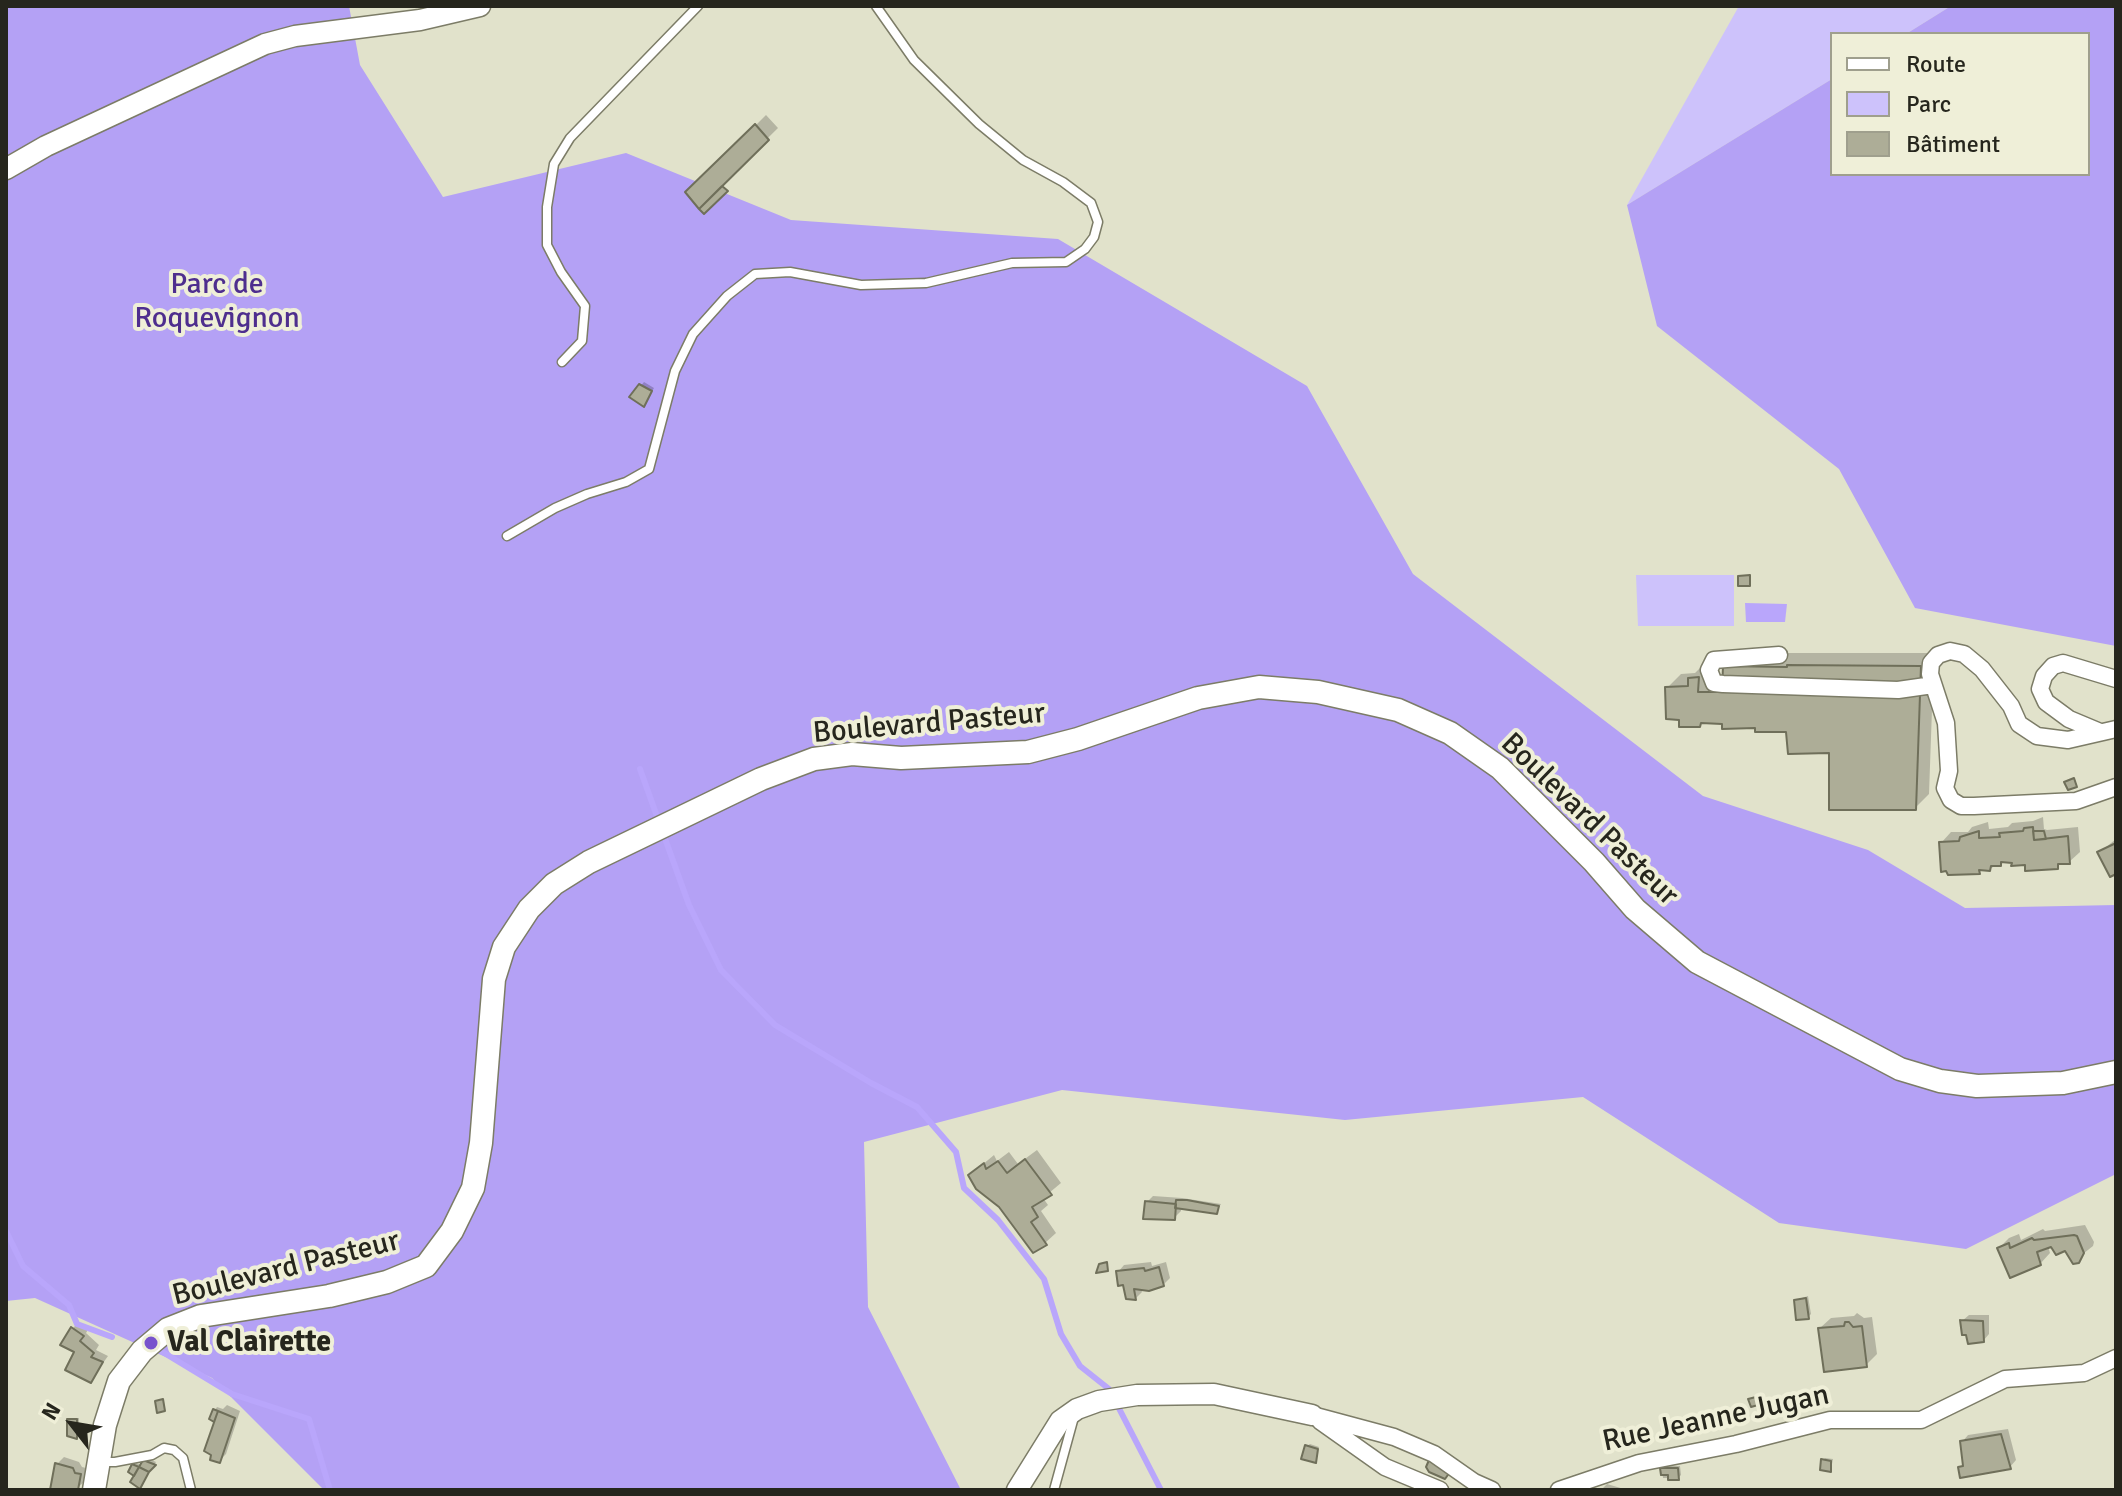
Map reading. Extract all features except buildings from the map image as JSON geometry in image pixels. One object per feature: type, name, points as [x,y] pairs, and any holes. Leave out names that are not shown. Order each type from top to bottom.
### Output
[{"type":"main road","name":"Boulevard Pasteur","points":[[94,1490],[105,1425],[119,1381],[142,1351],[168,1329],[201,1316],[329,1296],[387,1282],[426,1266],[452,1231],[473,1188],[481,1143],[494,979],[504,947],[529,909],[554,884],[589,862],[734,791],[814,759],[852,754],[901,758],[1028,752],[1078,739],[1198,698],[1259,687],[1318,692],[1398,710],[1450,733],[1500,768],[1594,862],[1635,909],[1697,962],[1900,1069],[1940,1081],[1977,1086],[2063,1083],[2116,1072]]},
{"type":"street","points":[[6,169],[46,146],[265,44],[295,36],[420,20],[480,6]]},
{"type":"street","points":[[2108,731],[2068,740],[2037,736],[2019,724],[2001,693],[1982,669],[1964,654],[1950,651],[1938,655],[1931,663],[1930,674],[1946,723],[1949,771],[1945,788],[1951,800],[1961,806],[2076,801],[2116,787]]},
{"type":"street","points":[[1779,655],[1714,660],[1709,670],[1714,683],[1723,684],[1898,690],[1933,685]]},
{"type":"street","points":[[2108,731],[2069,719],[2046,702],[2040,689],[2044,676],[2053,666],[2063,663],[2116,679]]},
{"type":"street","name":"Rue Jeanne Jugan","points":[[1559,1490],[1639,1463],[1736,1444],[1830,1420],[1921,1420],[2005,1379],[2084,1373],[2116,1358]]},
{"type":"street","points":[[1017,1490],[1060,1421],[1077,1409],[1099,1401],[1137,1395],[1214,1394],[1394,1437],[1434,1454],[1474,1482],[1492,1490]]},
{"type":"street","points":[[1312,1415],[1385,1467],[1440,1490]]},
{"type":"lane","points":[[562,362],[582,341],[585,306],[547,245],[547,207],[554,164],[570,138],[698,6]]},
{"type":"lane","points":[[507,536],[555,508],[626,482],[649,469],[675,371],[693,334],[727,296],[755,274],[790,272],[861,285],[926,283],[1012,263],[1066,262],[1085,249],[1094,237],[1098,222],[1091,203],[1063,182],[1023,160],[979,124],[914,60],[876,6]]},
{"type":"lane","points":[[1054,1490],[1077,1409]]},
{"type":"lane","points":[[99,1462],[152,1455],[164,1448],[174,1450],[183,1458],[191,1490]]},
{"type":"green space","name":"Parc de Roquevignon","points":[[6,6],[349,6],[360,65],[443,197],[626,153],[791,220],[1058,239],[1307,386],[1413,574],[1703,796],[1868,850],[1965,908],[2116,905],[2116,1174],[1966,1249],[1779,1223],[1583,1097],[1345,1120],[1062,1090],[864,1142],[868,1307],[961,1490],[324,1490],[212,1378],[35,1298],[6,1301]]},
{"type":"green space","points":[[1739,6],[1951,6],[1909,32],[1830,32],[1830,80],[1627,205]]},
{"type":"green space","points":[[1951,6],[2116,6],[2116,646],[1915,608],[1839,469],[1657,326],[1627,205],[1830,80],[1830,176],[2090,176],[2090,32],[1909,32]]},
{"type":"green space","points":[[1636,575],[1734,575],[1734,626],[1638,626]]},
{"type":"shaded area","points":[[1745,603],[1787,604],[1785,622],[1746,622]]},
{"type":"waterway","points":[[640,769],[659,822]]},
{"type":"waterway","points":[[663,833],[689,905],[721,970],[775,1025],[917,1107],[956,1152],[964,1188],[998,1220],[1044,1279],[1061,1334],[1080,1366],[1109,1389],[1161,1490]]},
{"type":"waterway","points":[[6,1231],[23,1266],[69,1305],[77,1324],[112,1337]]},
{"type":"waterway","points":[[161,1351],[232,1394],[309,1419],[330,1490]]},
{"type":"place","name":"Val Clairette","points":[[151,1343]]}]
